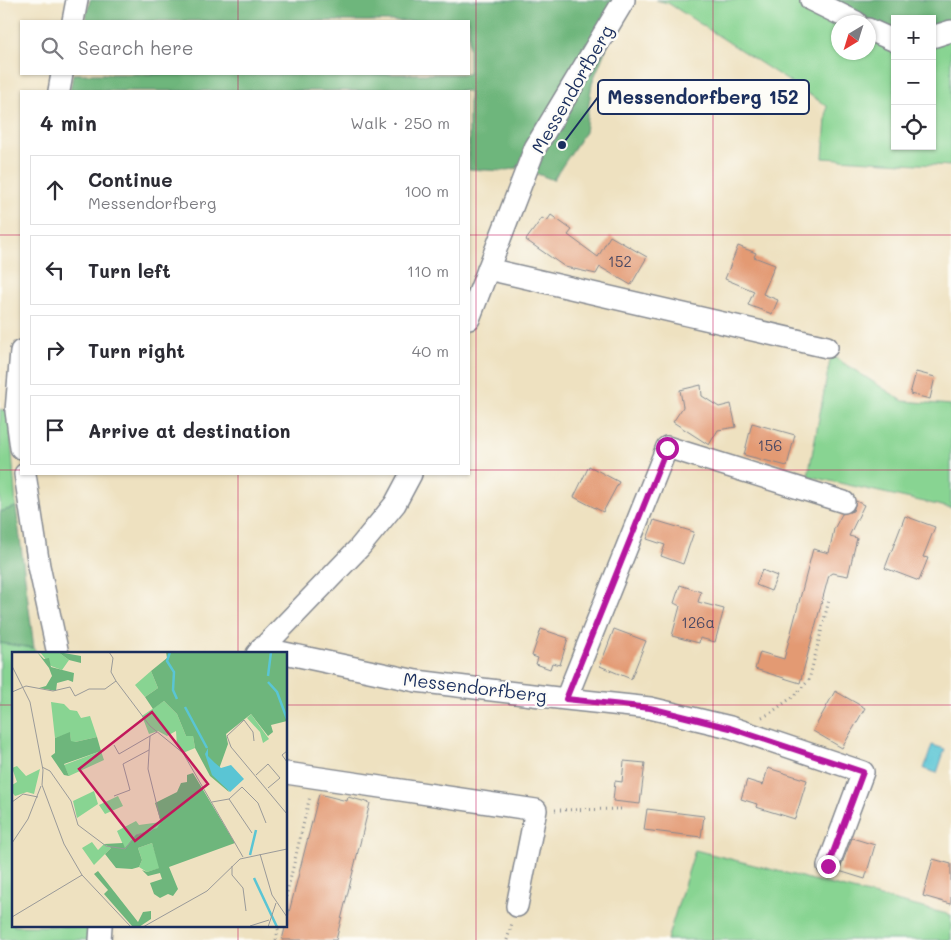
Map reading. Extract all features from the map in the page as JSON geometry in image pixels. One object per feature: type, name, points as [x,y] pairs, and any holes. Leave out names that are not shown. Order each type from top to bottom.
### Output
[{"type":"street","points":[[73,20],[77,0]]},
{"type":"street","name":"Messendorfberg","points":[[470,316],[535,148],[624,0]]},
{"type":"street","points":[[811,0],[842,15]]},
{"type":"street","points":[[936,36],[951,32]]},
{"type":"street","points":[[876,33],[891,39]]},
{"type":"street","points":[[59,90],[62,75]]},
{"type":"street","points":[[488,269],[827,346]]},
{"type":"street","points":[[20,363],[16,411],[20,441]]},
{"type":"street","name":"Messendorfberg","points":[[288,657],[416,681],[566,699],[667,448],[844,502]]},
{"type":"street","points":[[25,475],[39,566],[58,652]]},
{"type":"street","name":"Messendorfberg","points":[[259,651],[359,548],[395,504],[410,475]]},
{"type":"street","points":[[566,699],[650,708],[730,728],[863,772],[828,866]]},
{"type":"street","points":[[292,773],[536,810],[517,906]]},
{"type":"path","points":[[730,728],[769,714],[794,696],[809,680],[829,600]]},
{"type":"path","points":[[288,888],[311,795],[292,773]]},
{"type":"path","points":[[536,810],[622,809]]},
{"type":"green space","points":[[90,0],[626,0],[592,83],[585,132],[553,180],[520,167],[503,171],[470,169],[470,90],[70,90],[73,75],[470,75],[470,20],[85,20]]},
{"type":"green space","points":[[656,0],[811,0],[831,16],[831,60],[876,60],[876,32],[891,39],[891,150],[936,150],[936,36],[951,31],[951,166],[823,158],[827,106],[668,3]]},
{"type":"green space","points":[[811,0],[951,0],[951,31],[936,36],[936,15],[891,15],[891,39],[876,32],[876,15],[842,15]]},
{"type":"green space","points":[[831,355],[903,401],[951,405],[951,508],[808,476]]},
{"type":"green space","points":[[0,409],[9,412],[16,507],[0,512]]},
{"type":"green space","points":[[16,507],[34,648],[0,643],[0,512]]},
{"type":"green space","points":[[0,643],[34,648],[35,652],[12,652],[12,928],[112,928],[109,940],[0,940]]},
{"type":"green space","points":[[695,850],[951,915],[951,940],[667,940]]},
{"type":"water","points":[[932,745],[945,749],[937,773],[924,769]]},
{"type":"building","points":[[551,215],[572,230],[568,235],[598,257],[610,236],[647,257],[631,285],[600,267],[596,274],[565,267],[526,240],[542,218],[547,221]]},
{"type":"building","points":[[738,246],[756,253],[754,257],[775,265],[763,294],[778,300],[772,314],[748,305],[754,291],[725,279]]},
{"type":"building","points":[[916,372],[935,377],[930,399],[910,394]]},
{"type":"building","points":[[701,385],[702,396],[719,407],[731,404],[736,427],[718,430],[709,445],[673,422],[683,407],[680,390]]},
{"type":"building","points":[[752,423],[795,435],[787,466],[744,455]]},
{"type":"building","points":[[589,466],[619,482],[603,512],[574,497]]},
{"type":"building","points":[[856,501],[864,505],[849,536],[857,538],[848,576],[832,573],[829,575],[800,683],[755,669],[760,652],[784,659],[813,549],[829,553],[834,529],[842,514],[853,511]]},
{"type":"building","points":[[905,516],[935,527],[923,557],[928,558],[919,581],[885,568]]},
{"type":"building","points":[[654,520],[694,532],[683,564],[661,556],[665,545],[647,539]]},
{"type":"building","points":[[762,570],[777,576],[771,591],[756,585]]},
{"type":"building","points":[[680,585],[701,592],[698,602],[724,609],[715,642],[700,638],[699,643],[672,636],[680,606],[674,603]]},
{"type":"building","points":[[541,629],[568,638],[560,665],[552,663],[550,669],[536,664],[538,658],[532,656]]},
{"type":"building","points":[[614,629],[646,641],[631,679],[600,666]]},
{"type":"building","points":[[835,691],[865,708],[842,748],[813,731]]},
{"type":"building","points":[[624,761],[645,763],[640,804],[613,801],[615,781],[622,782]]},
{"type":"building","points":[[768,768],[807,780],[795,819],[756,807],[757,804],[741,799],[747,780],[763,785]]},
{"type":"building","points":[[319,794],[347,801],[348,797],[370,803],[336,940],[282,940],[285,928],[288,928],[288,916]]},
{"type":"building","points":[[647,809],[704,816],[701,837],[644,830]]},
{"type":"building","points":[[852,838],[875,845],[865,879],[839,871]]},
{"type":"building","points":[[933,859],[951,864],[951,904],[923,896]]},
{"type":"place","name":"Messendorfberg 152","points":[[562,145]]},
{"type":"route","points":[[667,448],[566,699],[650,708],[730,728],[863,772],[828,866]]}]
